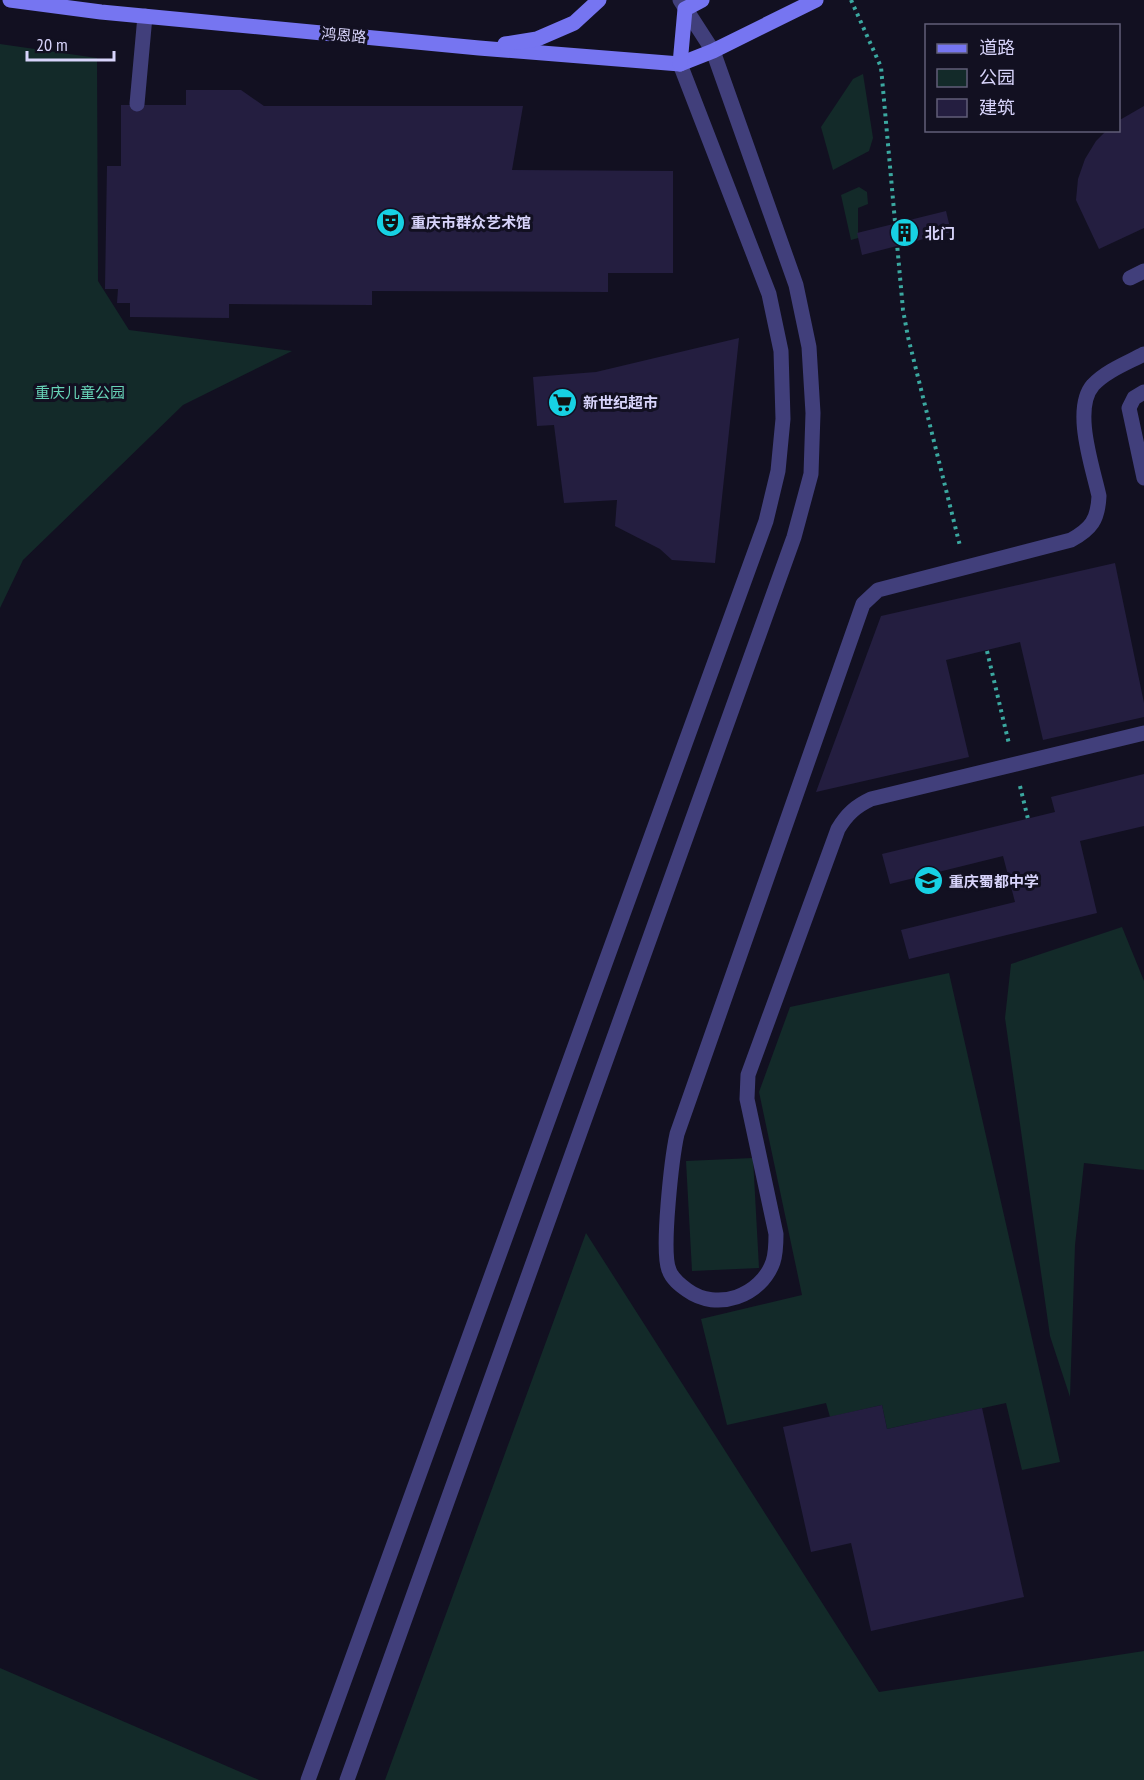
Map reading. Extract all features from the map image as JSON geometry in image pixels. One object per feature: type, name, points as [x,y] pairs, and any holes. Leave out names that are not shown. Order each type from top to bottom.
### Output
[{"type":"main road","name":"鸿恩路","points":[[10,0],[101,12],[479,48],[680,64],[712,51],[816,0]]},
{"type":"main road","points":[[479,48],[537,39],[574,22],[599,0]]},
{"type":"main road","points":[[680,64],[683,4],[702,0]]},
{"type":"street","points":[[347,1780],[794,537],[811,474],[813,413],[809,347],[796,285],[712,51],[683,4]]},
{"type":"street","points":[[137,104],[145,16]]},
{"type":"street","points":[[308,1780],[766,521],[778,471],[783,419],[781,351],[769,294],[680,64]]},
{"type":"street","points":[[1144,354],[1106,375],[1086,394],[1083,422],[1099,496],[1099,509],[1095,521],[1085,533],[1071,540],[890,586],[878,590],[863,604],[677,1134],[665,1253],[670,1273],[683,1288],[710,1300],[738,1297],[748,1293],[763,1280],[773,1263],[776,1234],[747,1100],[748,1075],[838,829],[844,819],[852,810],[871,799],[1144,733]]},
{"type":"street","points":[[1144,392],[1134,398],[1129,408],[1144,478]]},
{"type":"path","points":[[851,0],[881,67],[903,310],[957,530]]},
{"type":"path","points":[[987,651],[1011,750]]},
{"type":"green space","name":"重庆儿童公园","points":[[0,44],[97,58],[98,281],[129,330],[292,351],[183,405],[23,560],[0,608]]},
{"type":"green space","points":[[863,74],[873,138],[869,151],[833,170],[821,127],[853,79]]},
{"type":"green space","points":[[859,187],[867,192],[868,204],[858,208],[858,238],[851,240],[841,195]]},
{"type":"green space","points":[[1122,927],[1144,981],[1144,1170],[1084,1163],[1075,1245],[1070,1397],[1050,1336],[1005,1018],[1011,964]]},
{"type":"green space","points":[[949,973],[1060,1462],[1022,1470],[1006,1403],[887,1429],[882,1405],[830,1417],[826,1403],[727,1425],[701,1319],[802,1295],[759,1092],[790,1007]]},
{"type":"green space","points":[[753,1158],[759,1268],[692,1271],[686,1161]]},
{"type":"green space","points":[[586,1233],[879,1692],[1144,1651],[1144,1780],[385,1780]]},
{"type":"green space","points":[[0,1668],[259,1780],[0,1780]]},
{"type":"building","name":"重庆市群众艺术馆","points":[[186,90],[241,90],[264,106],[523,106],[512,170],[673,171],[673,273],[608,273],[608,292],[372,291],[372,305],[229,304],[229,318],[130,317],[130,303],[117,303],[118,289],[105,289],[107,166],[121,166],[121,105],[186,105]]},
{"type":"building","points":[[1144,106],[1144,228],[1099,249],[1076,200],[1078,179],[1085,159],[1096,141],[1105,132],[1120,132],[1120,120]]},
{"type":"building","name":"北门","points":[[946,211],[951,232],[862,255],[857,233]]},
{"type":"building","points":[[739,338],[715,563],[672,560],[660,549],[615,526],[617,500],[564,503],[554,425],[537,426],[533,377],[596,372]]},
{"type":"building","points":[[1115,563],[1144,703],[1144,717],[1043,740],[1020,642],[946,660],[969,757],[816,792],[881,616]]},
{"type":"building","points":[[1144,774],[1144,826],[1080,841],[1097,913],[909,959],[901,930],[1015,902],[1003,856],[890,884],[882,854],[1055,812],[1051,797]]},
{"type":"building","points":[[882,1405],[887,1429],[982,1408],[1024,1597],[871,1631],[851,1543],[811,1552],[783,1427]]},
{"type":"place","name":"重庆市群众艺术馆","points":[[390,222]]},
{"type":"place","name":"北门","points":[[904,233]]},
{"type":"place","name":"新世纪超市","points":[[562,402]]},
{"type":"place","name":"重庆蜀都中学","points":[[928,881]]}]
